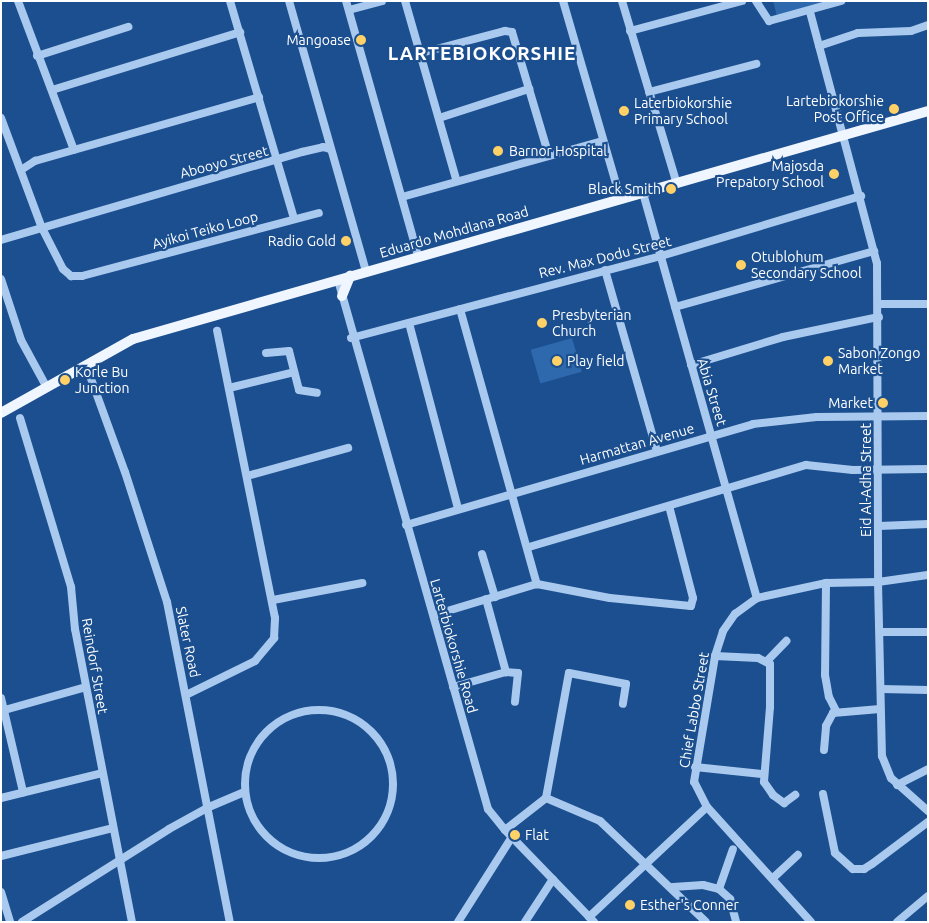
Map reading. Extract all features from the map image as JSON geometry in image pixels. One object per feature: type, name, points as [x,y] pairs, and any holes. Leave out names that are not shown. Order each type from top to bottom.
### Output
[{"type":"main road","name":"Eduardo Mohdlana Road","points":[[1,413],[46,386],[133,340],[418,256],[678,184],[928,111]]},
{"type":"main road","points":[[339,294],[350,276]]},
{"type":"main road","points":[[332,281],[339,294]]},
{"type":"street","points":[[18,1],[37,56],[52,90],[74,150]]},
{"type":"street","points":[[230,1],[294,218]]},
{"type":"street","points":[[289,1],[366,272]]},
{"type":"street","points":[[346,1],[418,256]]},
{"type":"street","points":[[349,10],[382,1]]},
{"type":"street","points":[[406,1],[456,179]]},
{"type":"street","points":[[563,1],[621,200]]},
{"type":"street","points":[[622,1],[678,184]]},
{"type":"street","points":[[630,31],[742,1]]},
{"type":"street","points":[[756,1],[770,21],[810,12],[841,1]]},
{"type":"street","name":"Eid Al-Adha Street","points":[[810,12],[861,196],[874,251],[880,304],[878,582],[882,756],[887,770],[897,785],[928,811]]},
{"type":"street","points":[[820,46],[858,33],[911,31],[928,25]]},
{"type":"street","points":[[37,56],[128,27]]},
{"type":"street","points":[[421,54],[509,31],[514,36],[549,156]]},
{"type":"street","points":[[52,90],[240,32]]},
{"type":"street","points":[[649,92],[756,64]]},
{"type":"street","points":[[439,118],[529,89]]},
{"type":"street","points":[[21,170],[35,161],[259,97]]},
{"type":"street","name":"Ayikoi Teiko Loop","points":[[1,118],[42,228],[63,269],[75,277],[294,218],[319,213]]},
{"type":"street","points":[[402,197],[456,179],[604,141]]},
{"type":"street","name":"Abooyo Street","points":[[1,240],[318,148],[330,149]]},
{"type":"street","name":"Abia Street","points":[[643,193],[713,436],[726,491],[758,598]]},
{"type":"street","name":"Rev. Max Dodu Street","points":[[353,339],[661,256],[861,196]]},
{"type":"street","points":[[675,307],[874,251]]},
{"type":"street","points":[[605,270],[658,451]]},
{"type":"street","points":[[1,279],[21,340],[46,386]]},
{"type":"street","name":"Larterbiokorshie Road","points":[[339,294],[434,615],[488,809],[505,830],[592,919]]},
{"type":"street","points":[[880,304],[928,304]]},
{"type":"street","points":[[460,309],[529,547],[537,584]]},
{"type":"street","points":[[691,365],[784,337],[879,317]]},
{"type":"street","points":[[409,323],[458,509]]},
{"type":"street","points":[[186,696],[239,671],[269,647],[276,618],[217,331]]},
{"type":"street","points":[[266,354],[289,351],[299,390],[317,393]]},
{"type":"street","points":[[230,388],[294,372]]},
{"type":"street","name":"Slater Road","points":[[90,376],[126,472],[167,602],[209,807],[230,922]]},
{"type":"street","name":"Harmattan Avenue","points":[[406,525],[658,451],[786,418],[928,416]]},
{"type":"street","name":"Reindorf Street","points":[[20,418],[71,587],[86,687],[132,922]]},
{"type":"street","points":[[247,476],[348,448]]},
{"type":"street","points":[[529,547],[726,491],[806,465],[844,470],[928,469]]},
{"type":"street","points":[[434,615],[537,584],[610,598],[691,606],[693,598],[669,506]]},
{"type":"street","points":[[879,526],[928,524]]},
{"type":"street","points":[[482,554],[495,597]]},
{"type":"street","name":"Chief Labbo Street","points":[[806,920],[773,878],[707,807],[694,782],[715,656],[729,622],[758,598],[826,583],[878,582],[928,575]]},
{"type":"street","points":[[272,600],[362,583]]},
{"type":"street","points":[[826,583],[826,675],[829,697],[836,711]]},
{"type":"street","points":[[486,600],[506,672]]},
{"type":"street","points":[[880,632],[928,632]]},
{"type":"street","points":[[767,661],[786,641]]},
{"type":"street","points":[[715,656],[767,661]]},
{"type":"street","points":[[767,661],[772,672],[762,774],[767,788],[779,800],[784,802],[795,795]]},
{"type":"street","points":[[453,687],[506,672],[518,673],[515,702]]},
{"type":"street","points":[[505,830],[546,798],[569,673],[626,684],[623,704]]},
{"type":"street","points":[[3,710],[86,687]]},
{"type":"street","points":[[881,689],[928,690]]},
{"type":"street","points":[[1,698],[23,792]]},
{"type":"street","points":[[836,711],[880,709]]},
{"type":"street","points":[[326,710],[358,721],[381,744],[391,766],[391,802],[382,825],[364,844],[344,855],[316,859],[281,848],[260,830],[247,803],[245,792],[248,761],[261,738],[280,721],[302,712],[326,710]]},
{"type":"street","points":[[824,750],[826,726],[836,711]]},
{"type":"street","points":[[695,767],[762,774]]},
{"type":"street","points":[[897,785],[928,769]]},
{"type":"street","points":[[1,798],[102,773]]},
{"type":"street","points":[[22,922],[209,807],[245,792]]},
{"type":"street","points":[[823,794],[835,853],[853,869],[864,869],[872,864],[928,822]]},
{"type":"street","points":[[546,798],[600,821],[647,863],[706,922]]},
{"type":"street","points":[[229,800],[247,803]]},
{"type":"street","points":[[592,919],[647,863],[707,807]]},
{"type":"street","points":[[1,856],[113,828]]},
{"type":"street","points":[[458,922],[512,837]]},
{"type":"street","points":[[719,889],[733,849]]},
{"type":"street","points":[[773,878],[798,855]]},
{"type":"street","points":[[525,922],[553,879]]},
{"type":"street","points":[[673,888],[703,885],[719,889],[730,899],[736,922]]},
{"type":"street","points":[[1,892],[10,922]]},
{"type":"street","points":[[897,922],[928,896]]},
{"type":"shaded area","points":[[773,1],[827,1],[777,16]]},
{"type":"shaded area","name":"Play field","points":[[572,338],[582,372],[540,383],[531,350]]},
{"type":"place","name":"Mangoase","points":[[361,40]]},
{"type":"place","name":"Lartebiokorshie Post Office","points":[[894,109]]},
{"type":"place","name":"Laterbiokorshie Primary School","points":[[624,111]]},
{"type":"place","name":"Barnor Hospital","points":[[498,151]]},
{"type":"place","name":"Majosda Prepatory School","points":[[834,174]]},
{"type":"place","name":"Black Smith","points":[[671,189]]},
{"type":"place","name":"Radio Gold","points":[[346,241]]},
{"type":"place","name":"Otublohum Secondary School","points":[[741,265]]},
{"type":"place","name":"Presbyterian Church","points":[[542,323]]},
{"type":"place","name":"Play field","points":[[557,361]]},
{"type":"place","name":"Sabon Zongo Market","points":[[828,361]]},
{"type":"place","name":"Korle Bu Junction","points":[[65,380]]},
{"type":"place","name":"Market","points":[[883,403]]},
{"type":"place","name":"Flat","points":[[515,835]]},
{"type":"place","name":"Esther's Conner","points":[[630,905]]},
{"type":"district","name":"LARTEBIOKORSHIE","points":[[482,54]]}]
